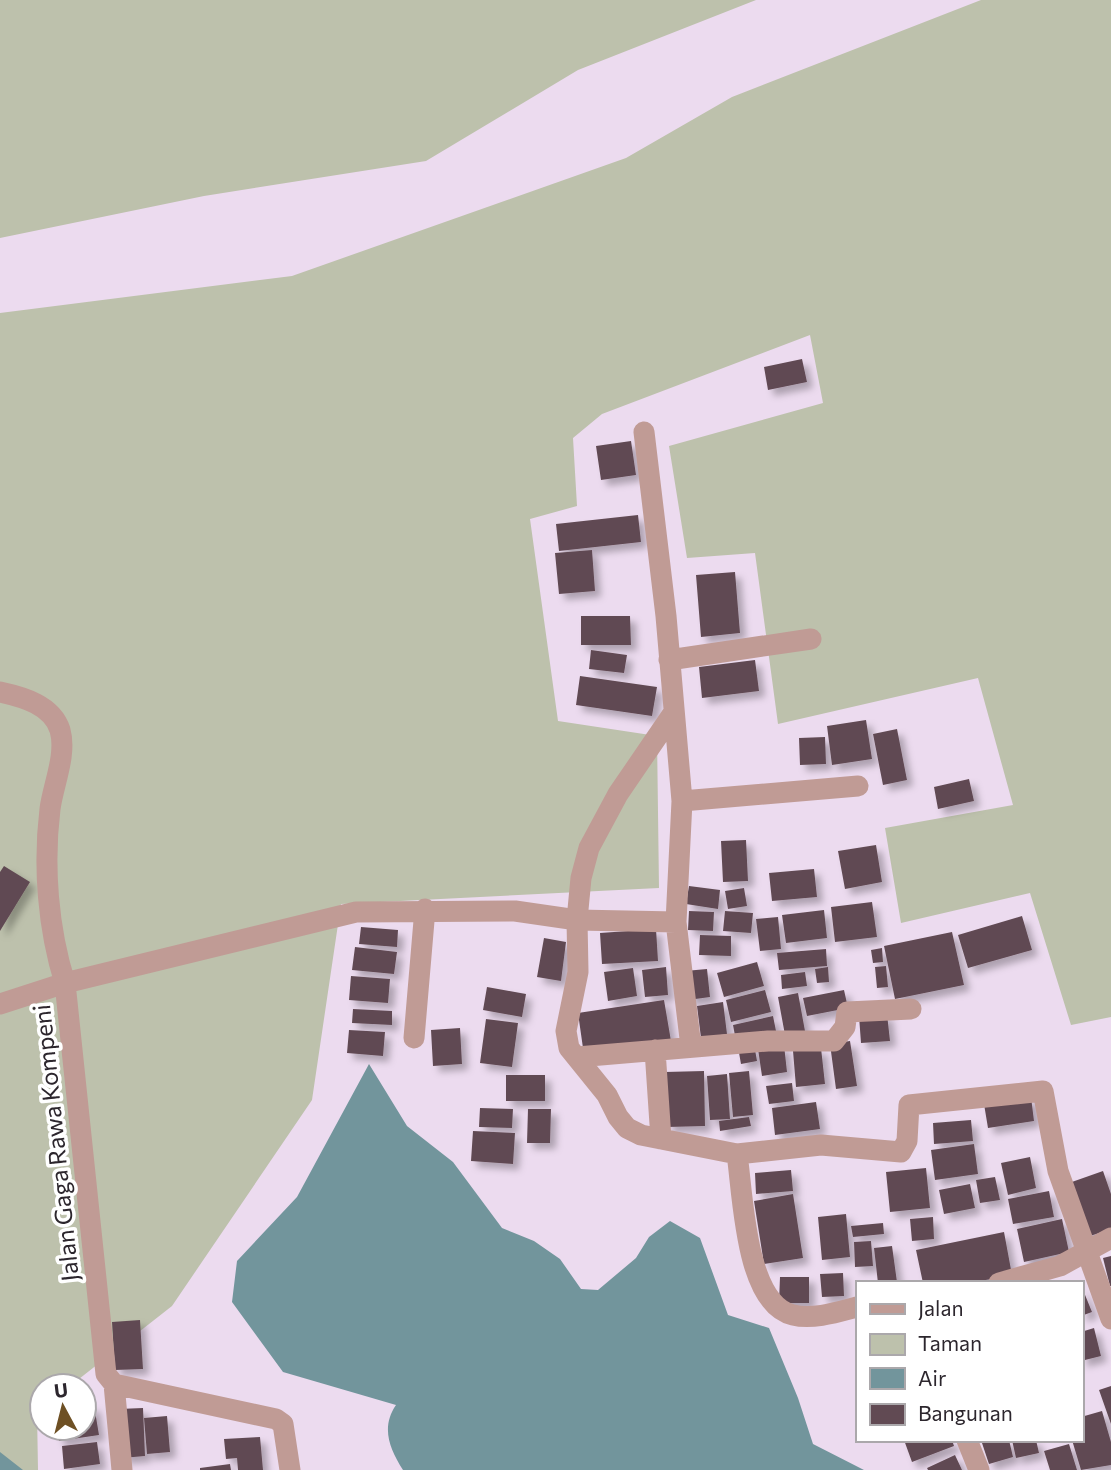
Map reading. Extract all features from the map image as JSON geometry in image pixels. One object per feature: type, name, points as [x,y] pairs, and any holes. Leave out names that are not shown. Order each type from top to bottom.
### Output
[{"type":"street","points":[[645,432],[682,801],[676,922],[691,1047]]},
{"type":"street","points":[[669,660],[811,639]]},
{"type":"street","points":[[0,692],[30,700],[48,711],[60,730],[61,748],[50,811],[50,912],[54,948],[65,984],[0,1004]]},
{"type":"street","points":[[672,715],[618,794],[589,848],[581,878],[577,920],[578,972],[566,1031],[569,1048],[607,1095],[627,1128],[641,1135],[737,1154],[821,1145],[901,1152],[907,1141],[909,1105],[1043,1091],[1058,1171],[1111,1319]]},
{"type":"street","points":[[682,801],[858,786]]},
{"type":"street","points":[[414,1038],[425,909]]},
{"type":"street","name":"Jalan Gaga Rawa Kompeni","points":[[122,1470],[114,1384],[106,1374],[102,1347],[65,984],[356,912],[425,909],[515,911],[577,920],[676,922]]},
{"type":"street","points":[[577,1057],[691,1047],[834,1041],[845,1027],[847,1012],[911,1009]]},
{"type":"street","points":[[655,1050],[661,1139]]},
{"type":"street","points":[[737,1154],[755,1271],[770,1298],[793,1315],[835,1313],[856,1307]]},
{"type":"street","points":[[1006,1281],[1060,1266],[1111,1238]]},
{"type":"street","points":[[114,1384],[276,1419],[283,1424],[290,1470]]},
{"type":"street","points":[[968,1442],[979,1470]]},
{"type":"green space","points":[[0,0],[756,0],[578,70],[426,161],[204,196],[0,238]]},
{"type":"green space","points":[[981,0],[1111,0],[1111,1017],[1071,1025],[1030,893],[901,923],[885,828],[1013,805],[978,678],[778,724],[755,553],[687,558],[669,446],[823,403],[810,335],[602,414],[573,438],[577,506],[530,519],[558,721],[657,736],[659,888],[341,904],[312,1100],[172,1306],[88,1372],[28,1372],[28,1442],[38,1442],[38,1470],[0,1470],[0,313],[292,276],[626,158],[732,97]]},
{"type":"water","points":[[369,1064],[407,1126],[453,1162],[502,1228],[534,1241],[560,1259],[581,1289],[598,1290],[636,1258],[649,1237],[670,1221],[700,1238],[728,1315],[769,1328],[798,1398],[813,1444],[864,1470],[403,1470],[391,1446],[388,1429],[391,1413],[396,1405],[283,1372],[232,1302],[237,1261],[297,1197]]},
{"type":"water","points":[[0,1452],[23,1470],[0,1470]]},
{"type":"building","points":[[802,359],[807,382],[768,390],[764,367]]},
{"type":"building","points":[[631,441],[636,475],[601,480],[596,446]]},
{"type":"building","points":[[638,515],[641,542],[559,551],[556,524]]},
{"type":"building","points":[[592,550],[595,591],[559,594],[555,553]]},
{"type":"building","points":[[735,572],[740,633],[701,637],[696,575]]},
{"type":"building","points":[[581,616],[630,616],[631,645],[581,645]]},
{"type":"building","points":[[591,650],[627,655],[624,673],[589,669]]},
{"type":"building","points":[[755,660],[759,691],[702,698],[699,667]]},
{"type":"building","points":[[580,676],[657,687],[652,716],[576,705]]},
{"type":"building","points":[[866,720],[872,759],[832,765],[827,726]]},
{"type":"building","points":[[897,729],[907,780],[883,785],[873,734]]},
{"type":"building","points":[[825,737],[826,764],[800,765],[799,738]]},
{"type":"building","points":[[969,779],[974,801],[938,809],[934,787]]},
{"type":"building","points":[[746,840],[748,881],[723,882],[721,841]]},
{"type":"building","points":[[876,845],[882,882],[845,889],[838,851]]},
{"type":"building","points":[[4,866],[30,882],[0,931],[0,872]]},
{"type":"building","points":[[814,869],[817,897],[772,901],[769,873]]},
{"type":"building","points":[[689,886],[720,890],[718,909],[686,904]]},
{"type":"building","points":[[744,888],[747,906],[728,909],[725,891]]},
{"type":"building","points":[[872,902],[877,937],[835,942],[831,907]]},
{"type":"building","points":[[824,910],[827,938],[786,943],[782,915]]},
{"type":"building","points":[[689,911],[714,912],[713,931],[688,930]]},
{"type":"building","points":[[725,911],[753,913],[751,933],[723,931]]},
{"type":"building","points":[[1022,916],[1032,950],[968,968],[958,935]]},
{"type":"building","points":[[778,917],[781,949],[760,951],[756,919]]},
{"type":"building","points":[[361,927],[398,930],[397,947],[359,944]]},
{"type":"building","points":[[656,929],[658,961],[602,964],[600,933]]},
{"type":"building","points":[[952,932],[964,985],[895,999],[884,946]]},
{"type":"building","points":[[700,935],[731,936],[731,956],[699,955]]},
{"type":"building","points":[[544,938],[566,942],[561,981],[537,977]]},
{"type":"building","points":[[355,947],[397,952],[394,974],[352,970]]},
{"type":"building","points":[[882,948],[883,962],[873,963],[871,950]]},
{"type":"building","points":[[826,949],[827,966],[779,970],[777,953]]},
{"type":"building","points":[[757,962],[764,986],[724,997],[717,973]]},
{"type":"building","points":[[886,966],[888,987],[877,988],[875,967]]},
{"type":"building","points":[[666,967],[668,995],[645,997],[642,970]]},
{"type":"building","points":[[828,967],[829,982],[817,983],[815,969]]},
{"type":"building","points":[[633,968],[637,996],[608,1001],[604,972]]},
{"type":"building","points":[[707,969],[710,997],[688,1000],[685,971]]},
{"type":"building","points":[[805,972],[807,986],[782,989],[781,975]]},
{"type":"building","points":[[351,976],[390,979],[388,1003],[349,1000]]},
{"type":"building","points":[[487,987],[526,994],[522,1017],[483,1010]]},
{"type":"building","points":[[765,990],[771,1012],[731,1022],[726,1000]]},
{"type":"building","points":[[844,990],[848,1008],[807,1016],[803,998]]},
{"type":"building","points":[[798,993],[805,1031],[785,1035],[778,997]]},
{"type":"building","points":[[664,1000],[671,1041],[584,1055],[578,1013]]},
{"type":"building","points":[[723,1002],[727,1034],[701,1038],[697,1006]]},
{"type":"building","points":[[353,1009],[392,1011],[392,1025],[352,1023]]},
{"type":"building","points":[[887,1014],[890,1041],[861,1043],[859,1016]]},
{"type":"building","points":[[773,1016],[776,1031],[736,1041],[733,1025]]},
{"type":"building","points":[[486,1019],[518,1023],[512,1067],[480,1063]]},
{"type":"building","points":[[460,1028],[462,1064],[433,1066],[431,1030]]},
{"type":"building","points":[[349,1030],[385,1032],[383,1056],[347,1053]]},
{"type":"building","points":[[850,1041],[857,1086],[836,1089],[830,1044]]},
{"type":"building","points":[[754,1044],[757,1061],[741,1064],[738,1047]]},
{"type":"building","points":[[784,1045],[787,1072],[762,1076],[758,1049]]},
{"type":"building","points":[[821,1048],[825,1084],[796,1087],[793,1051]]},
{"type":"building","points":[[704,1071],[705,1126],[667,1127],[665,1072]]},
{"type":"building","points":[[749,1071],[753,1115],[733,1117],[729,1073]]},
{"type":"building","points":[[727,1074],[730,1119],[710,1120],[707,1076]]},
{"type":"building","points":[[506,1075],[545,1075],[545,1101],[506,1101]]},
{"type":"building","points":[[792,1083],[794,1101],[769,1104],[766,1086]]},
{"type":"building","points":[[1031,1097],[1034,1121],[988,1128],[984,1104]]},
{"type":"building","points":[[816,1102],[820,1129],[775,1135],[772,1108]]},
{"type":"building","points":[[480,1108],[513,1109],[512,1128],[479,1127]]},
{"type":"building","points":[[528,1109],[551,1109],[550,1143],[527,1143]]},
{"type":"building","points":[[749,1117],[751,1126],[720,1131],[719,1121]]},
{"type":"building","points":[[971,1120],[973,1141],[934,1144],[933,1123]]},
{"type":"building","points":[[473,1131],[515,1133],[513,1164],[471,1161]]},
{"type":"building","points":[[974,1144],[978,1174],[935,1180],[931,1150]]},
{"type":"building","points":[[1030,1157],[1036,1188],[1008,1195],[1001,1163]]},
{"type":"building","points":[[926,1168],[930,1208],[890,1212],[886,1172]]},
{"type":"building","points":[[791,1170],[793,1191],[756,1194],[755,1173]]},
{"type":"building","points":[[1103,1171],[1111,1194],[1111,1229],[1087,1237],[1069,1183]]},
{"type":"building","points":[[995,1177],[1000,1200],[980,1203],[976,1180]]},
{"type":"building","points":[[970,1184],[975,1208],[944,1214],[939,1190]]},
{"type":"building","points":[[1049,1191],[1054,1217],[1013,1224],[1008,1199]]},
{"type":"building","points":[[793,1194],[803,1258],[764,1264],[754,1201]]},
{"type":"building","points":[[846,1214],[850,1257],[822,1260],[818,1217]]},
{"type":"building","points":[[933,1217],[934,1239],[912,1241],[910,1219]]},
{"type":"building","points":[[1062,1219],[1069,1252],[1024,1262],[1017,1229]]},
{"type":"building","points":[[883,1223],[884,1234],[853,1237],[851,1226]]},
{"type":"building","points":[[1004,1232],[1012,1275],[980,1281],[923,1281],[916,1250]]},
{"type":"building","points":[[871,1241],[873,1266],[855,1267],[854,1242]]},
{"type":"building","points":[[892,1246],[897,1281],[878,1281],[874,1248]]},
{"type":"building","points":[[1111,1256],[1111,1286],[1110,1286],[1103,1258]]},
{"type":"building","points":[[843,1273],[844,1296],[822,1297],[820,1274]]},
{"type":"building","points":[[780,1277],[809,1277],[809,1303],[779,1303]]},
{"type":"building","points":[[1083,1290],[1092,1312],[1083,1315]]},
{"type":"building","points":[[140,1320],[143,1369],[115,1370],[112,1322]]},
{"type":"building","points":[[1094,1328],[1101,1356],[1083,1360],[1083,1331]]},
{"type":"building","points":[[1111,1386],[1111,1424],[1099,1390]]},
{"type":"building","points":[[143,1408],[145,1456],[122,1458],[119,1409]]},
{"type":"building","points":[[1102,1411],[1111,1442],[1111,1465],[1081,1470],[1073,1442],[1083,1442],[1083,1416]]},
{"type":"building","points":[[167,1416],[170,1452],[147,1454],[144,1418]]},
{"type":"building","points":[[260,1437],[263,1470],[238,1470],[237,1458],[226,1459],[224,1439]]},
{"type":"building","points":[[97,1442],[100,1464],[64,1469],[62,1446]]},
{"type":"building","points":[[905,1442],[953,1442],[954,1446],[912,1462]]},
{"type":"building","points":[[1009,1442],[1013,1457],[989,1464],[982,1443]]},
{"type":"building","points":[[1012,1442],[1036,1442],[1039,1453],[1016,1458]]},
{"type":"building","points":[[1069,1444],[1077,1470],[1050,1470],[1044,1451]]},
{"type":"building","points":[[955,1455],[962,1470],[928,1470],[927,1468]]},
{"type":"building","points":[[230,1464],[231,1470],[200,1470],[200,1468]]}]
